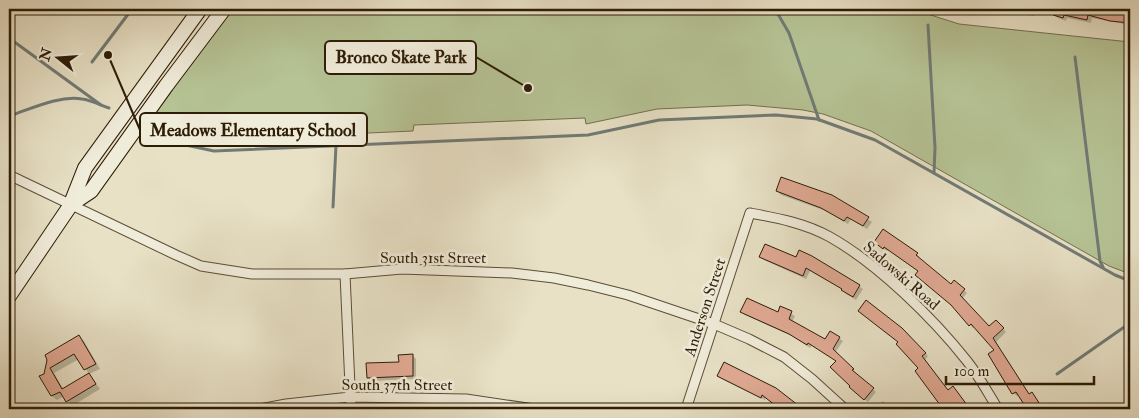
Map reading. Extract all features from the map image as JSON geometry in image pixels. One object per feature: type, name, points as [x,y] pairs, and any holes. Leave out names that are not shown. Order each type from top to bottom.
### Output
[{"type":"street","points":[[9,296],[70,206],[85,168],[200,9]]},
{"type":"street","points":[[70,206],[91,191],[160,93],[224,9]]},
{"type":"street","name":"South 31st Street","points":[[9,175],[70,206],[202,266],[252,274],[345,274],[402,269],[512,273],[554,278],[628,295],[714,324],[784,357],[812,379],[844,409]]},
{"type":"street","name":"Anderson Street","points":[[686,409],[750,213]]},
{"type":"street","name":"Sadowski Road","points":[[750,213],[792,221],[829,236],[889,280],[928,316],[968,362],[998,409]]},
{"type":"street","points":[[345,274],[351,409]]},
{"type":"street","name":"South 37th Street","points":[[260,409],[286,404],[350,397],[466,400],[534,409]]},
{"type":"green space","points":[[232,9],[912,9],[959,24],[1130,42],[1130,274],[1109,266],[871,131],[823,114],[803,110],[747,105],[657,109],[586,124],[585,118],[414,125],[413,131],[213,140],[148,123]]},
{"type":"building","points":[[1049,9],[1130,9],[1130,23],[1110,21],[1088,15],[1087,20],[1064,15],[1063,18],[1053,15],[1053,13],[1049,12]]},
{"type":"building","points":[[781,177],[832,195],[869,217],[863,226],[847,217],[844,221],[821,208],[776,191]]},
{"type":"building","points":[[883,229],[918,253],[916,255],[951,284],[954,280],[965,289],[960,295],[989,326],[996,320],[1004,328],[993,338],[1029,394],[1032,392],[1043,409],[1027,409],[1016,392],[1012,394],[988,354],[994,350],[971,324],[969,326],[951,305],[915,275],[918,271],[874,242]]},
{"type":"building","points":[[765,244],[796,257],[799,250],[860,285],[853,297],[806,268],[803,276],[759,257]]},
{"type":"building","points":[[747,298],[778,312],[780,306],[792,311],[789,319],[825,339],[830,331],[840,337],[833,349],[854,369],[852,370],[874,388],[864,400],[830,367],[836,361],[808,343],[807,345],[789,334],[740,312]]},
{"type":"building","points":[[866,300],[902,328],[926,353],[922,356],[948,390],[953,386],[970,409],[943,409],[915,371],[918,368],[896,344],[898,342],[858,311]]},
{"type":"building","points":[[79,335],[96,364],[84,370],[74,354],[50,368],[62,389],[89,373],[96,384],[66,402],[60,392],[51,396],[39,376],[44,374],[47,360],[45,355]]},
{"type":"building","points":[[413,354],[413,376],[367,378],[366,363],[399,362],[398,355]]},
{"type":"building","points":[[724,362],[776,388],[803,409],[780,409],[762,395],[761,398],[717,376]]},
{"type":"waterway","points":[[92,62],[132,9]]},
{"type":"waterway","points":[[775,9],[789,33],[819,120]]},
{"type":"waterway","points":[[928,25],[935,148],[934,173]]},
{"type":"waterway","points":[[9,38],[101,105]]},
{"type":"waterway","points":[[1075,57],[1100,261],[1103,267]]},
{"type":"waterway","points":[[9,116],[45,103],[73,98],[92,101],[109,108]]},
{"type":"waterway","points":[[146,133],[162,140],[214,151],[588,135],[659,120],[776,115],[817,119],[875,140],[1115,275],[1130,281]]},
{"type":"waterway","points":[[333,207],[336,145]]},
{"type":"waterway","points":[[1057,374],[1130,323]]},
{"type":"place","name":"Meadows Elementary School","points":[[108,55]]},
{"type":"place","name":"Bronco Skate Park","points":[[528,88]]}]
